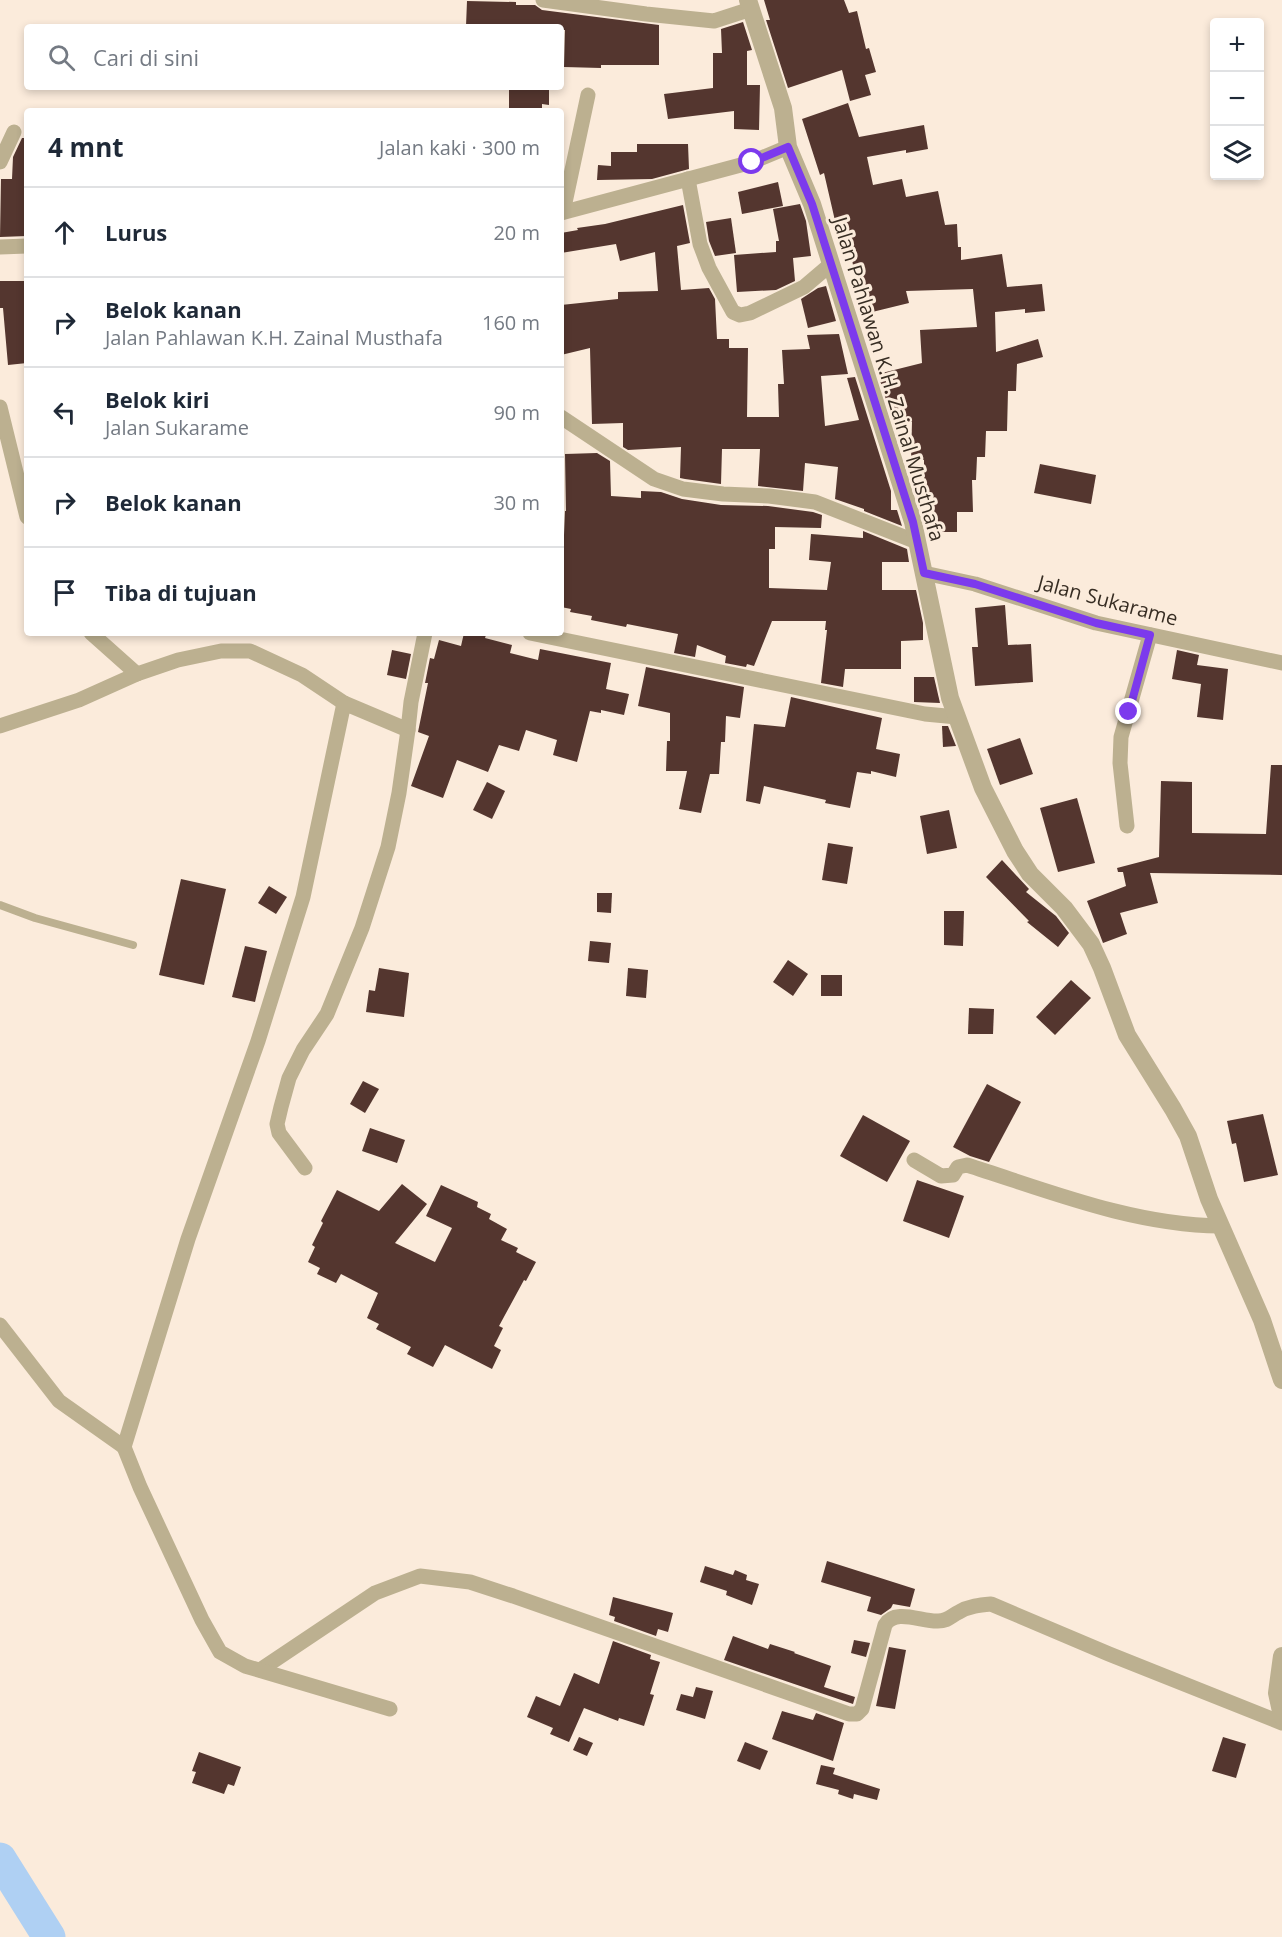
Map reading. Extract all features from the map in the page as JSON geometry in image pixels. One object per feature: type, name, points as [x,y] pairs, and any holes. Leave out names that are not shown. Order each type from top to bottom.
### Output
[{"type":"street","points":[[543,0],[714,21],[750,4]]},
{"type":"street","name":"Jalan Pahlawan K.H. Zainal Musthafa","points":[[750,4],[783,108],[788,147],[812,204],[913,522],[950,698],[983,788],[1030,874],[1064,908],[1091,944],[1127,1035],[1188,1136],[1220,1226],[1262,1320],[1282,1380]]},
{"type":"street","points":[[564,204],[588,95]]},
{"type":"street","points":[[0,162],[14,132]]},
{"type":"street","points":[[564,212],[752,162],[788,147]]},
{"type":"street","points":[[688,179],[700,244],[709,268],[733,312],[740,315],[760,308],[804,287],[831,264]]},
{"type":"street","points":[[0,247],[24,246]]},
{"type":"street","points":[[0,407],[24,505]]},
{"type":"street","points":[[564,419],[654,479],[683,489],[815,502],[917,542]]},
{"type":"street","name":"Jalan Sukarame","points":[[924,573],[975,584],[1096,623],[1282,663]]},
{"type":"street","points":[[1127,826],[1120,763],[1121,737],[1150,635]]},
{"type":"street","points":[[94,636],[137,674]]},
{"type":"street","points":[[305,1168],[279,1133],[281,1107],[289,1078],[303,1050],[327,1014],[362,927],[388,847],[399,793],[411,702],[424,636]]},
{"type":"street","points":[[545,636],[925,714],[957,717]]},
{"type":"street","points":[[0,726],[79,700],[137,674],[178,660],[221,651],[250,651],[302,675],[344,703],[408,729]]},
{"type":"street","points":[[124,1447],[188,1239],[258,1041],[303,897],[344,703]]},
{"type":"street","points":[[914,1160],[941,1176],[953,1175],[958,1167],[967,1165],[1126,1215],[1193,1226],[1220,1226]]},
{"type":"street","points":[[0,1326],[58,1401],[124,1447],[202,1620],[220,1652],[244,1666],[390,1709]]},
{"type":"street","points":[[260,1670],[375,1593],[420,1576],[432,1576],[470,1582],[849,1714],[857,1714],[862,1709],[888,1620],[895,1617],[949,1620],[958,1612],[991,1604],[1109,1654],[1282,1722]]},
{"type":"street","points":[[1282,1656],[1277,1693],[1282,1716]]},
{"type":"lane","points":[[4,905],[35,918],[133,945]]},
{"type":"building","points":[[764,0],[844,0],[849,13],[857,11],[866,49],[869,48],[876,72],[865,75],[871,95],[850,101],[842,70],[788,88],[766,20],[770,20]]},
{"type":"building","points":[[467,1],[516,2],[516,5],[535,5],[542,10],[659,25],[659,65],[564,67],[564,24],[466,24]]},
{"type":"building","points":[[743,22],[752,50],[747,51],[747,85],[760,85],[759,130],[734,129],[734,111],[668,119],[664,94],[713,88],[713,53],[722,53],[721,29]]},
{"type":"building","points":[[509,90],[549,90],[549,105],[542,104],[542,108],[509,108]]},
{"type":"building","points":[[848,103],[859,137],[924,125],[928,149],[906,153],[906,150],[867,157],[873,185],[902,179],[906,197],[938,191],[945,225],[957,224],[961,260],[1002,254],[1007,287],[1042,284],[1045,311],[1025,313],[1025,309],[995,312],[996,352],[1038,339],[1043,357],[1017,364],[1016,391],[1008,391],[1007,431],[986,431],[985,457],[977,457],[976,480],[972,480],[973,512],[957,512],[957,532],[927,532],[922,512],[924,512],[924,460],[911,460],[912,422],[893,422],[878,374],[922,363],[920,330],[977,327],[973,289],[906,291],[909,303],[864,314],[854,273],[849,236],[839,238],[824,173],[820,175],[802,119]]},
{"type":"building","points":[[24,138],[24,236],[0,237],[1,179],[12,179],[13,157]]},
{"type":"building","points":[[637,144],[688,144],[689,169],[652,179],[597,180],[598,165],[611,166],[611,152],[637,152]]},
{"type":"building","points":[[778,182],[783,206],[742,214],[738,192]]},
{"type":"building","points":[[800,204],[806,221],[811,256],[793,258],[795,281],[776,290],[737,292],[734,255],[776,252],[776,241],[779,241],[773,209]]},
{"type":"building","points":[[683,205],[690,243],[677,246],[681,290],[709,288],[715,299],[717,339],[729,339],[729,348],[748,348],[747,417],[779,417],[778,384],[784,384],[782,350],[810,349],[807,335],[839,334],[848,374],[821,376],[825,426],[859,420],[847,378],[855,377],[891,491],[891,510],[897,510],[902,526],[835,499],[838,467],[805,463],[803,491],[758,486],[760,449],[722,449],[721,484],[685,479],[680,478],[681,447],[628,450],[623,447],[623,423],[592,424],[590,348],[564,354],[564,305],[618,299],[618,292],[658,291],[655,252],[620,261],[616,244],[564,253],[564,232]]},
{"type":"building","points":[[731,218],[736,253],[715,256],[709,241],[706,222]]},
{"type":"building","points":[[0,281],[24,281],[24,363],[8,365],[3,308],[0,308]]},
{"type":"building","points":[[826,286],[836,321],[808,328],[801,299],[818,288]]},
{"type":"building","points":[[597,453],[610,461],[611,496],[641,498],[641,491],[661,492],[682,499],[721,505],[768,506],[822,515],[821,528],[775,527],[775,549],[769,549],[769,588],[827,590],[831,562],[809,560],[811,534],[863,538],[863,531],[907,549],[909,562],[882,562],[882,590],[916,590],[923,623],[923,640],[901,641],[901,669],[845,669],[843,687],[821,683],[826,621],[772,621],[754,666],[747,664],[746,667],[725,663],[726,656],[697,645],[695,657],[674,653],[678,634],[591,620],[592,616],[570,612],[571,609],[564,608],[565,454]]},
{"type":"building","points":[[1040,464],[1096,475],[1091,504],[1034,493]]},
{"type":"building","points":[[1005,605],[1008,645],[1031,644],[1033,682],[975,686],[972,647],[978,647],[975,608]]},
{"type":"building","points":[[463,636],[486,636],[485,638],[512,645],[510,653],[538,660],[540,649],[611,663],[606,689],[629,694],[624,715],[601,710],[601,713],[590,711],[577,762],[553,755],[557,740],[526,730],[519,751],[499,745],[488,772],[457,760],[443,798],[411,786],[429,736],[418,732],[428,683],[425,683],[430,658],[434,659],[439,640],[461,646]]},
{"type":"building","points":[[392,650],[411,654],[406,679],[387,675]]},
{"type":"building","points":[[1177,650],[1199,655],[1197,665],[1228,669],[1223,720],[1197,717],[1201,684],[1172,679]]},
{"type":"building","points":[[646,667],[744,687],[740,718],[726,716],[725,742],[721,742],[719,774],[710,774],[701,813],[679,809],[687,771],[666,771],[667,741],[670,741],[670,713],[638,706]]},
{"type":"building","points":[[914,677],[934,677],[940,703],[914,702]]},
{"type":"building","points":[[791,697],[882,718],[876,749],[900,754],[896,777],[871,771],[871,774],[857,772],[850,808],[825,803],[826,800],[764,786],[760,804],[746,801],[754,724],[785,727]]},
{"type":"building","points":[[942,726],[948,726],[956,746],[943,747]]},
{"type":"building","points":[[1020,738],[1033,774],[1000,785],[987,749]]},
{"type":"building","points":[[1271,765],[1282,765],[1282,875],[1150,873],[1158,903],[1120,913],[1127,934],[1103,943],[1087,901],[1126,886],[1123,872],[1118,872],[1117,868],[1159,857],[1161,781],[1192,782],[1192,833],[1266,834]]},
{"type":"building","points":[[487,782],[505,791],[492,819],[473,810]]},
{"type":"building","points":[[1077,798],[1095,863],[1058,872],[1040,808]]},
{"type":"building","points":[[949,810],[957,848],[927,854],[920,816]]},
{"type":"building","points":[[828,843],[853,847],[847,884],[822,880]]},
{"type":"building","points":[[1002,860],[1029,889],[1026,892],[1056,916],[1069,933],[1058,947],[1027,922],[1029,921],[986,877]]},
{"type":"building","points":[[181,879],[226,889],[204,985],[159,975]]},
{"type":"building","points":[[269,886],[287,897],[276,914],[258,903]]},
{"type":"building","points":[[597,893],[612,893],[611,913],[597,912]]},
{"type":"building","points":[[944,911],[964,911],[963,946],[944,945]]},
{"type":"building","points":[[590,941],[611,943],[609,963],[588,961]]},
{"type":"building","points":[[245,946],[267,951],[255,1002],[232,997]]},
{"type":"building","points":[[788,960],[808,974],[793,996],[773,982]]},
{"type":"building","points":[[379,968],[409,973],[404,1017],[366,1012],[369,990],[375,991]]},
{"type":"building","points":[[628,968],[648,970],[646,998],[626,996]]},
{"type":"building","points":[[821,975],[842,975],[842,996],[821,996]]},
{"type":"building","points":[[1071,980],[1091,998],[1055,1035],[1036,1017]]},
{"type":"building","points":[[969,1008],[994,1009],[993,1034],[968,1034]]},
{"type":"building","points":[[363,1081],[379,1089],[365,1113],[350,1104]]},
{"type":"building","points":[[987,1084],[1021,1102],[989,1162],[953,1147]]},
{"type":"building","points":[[1263,1114],[1278,1175],[1244,1182],[1236,1143],[1232,1144],[1227,1121]]},
{"type":"building","points":[[863,1115],[910,1141],[887,1182],[840,1156]]},
{"type":"building","points":[[370,1128],[405,1140],[397,1163],[362,1151]]},
{"type":"building","points":[[917,1180],[964,1196],[949,1238],[903,1221]]},
{"type":"building","points":[[402,1184],[427,1204],[395,1243],[435,1262],[452,1228],[426,1216],[441,1185],[478,1202],[477,1207],[491,1214],[489,1219],[507,1229],[501,1240],[518,1248],[516,1252],[536,1262],[499,1326],[503,1328],[494,1346],[501,1350],[492,1369],[445,1345],[433,1367],[407,1354],[411,1347],[376,1329],[379,1324],[367,1318],[378,1293],[341,1274],[336,1283],[317,1274],[320,1268],[308,1262],[315,1247],[312,1245],[323,1223],[321,1221],[337,1190],[379,1211]]},
{"type":"building","points":[[827,1561],[915,1589],[910,1607],[893,1604],[881,1615],[867,1611],[871,1597],[821,1582]]},
{"type":"building","points":[[705,1566],[733,1575],[735,1570],[747,1575],[746,1580],[759,1584],[752,1605],[726,1595],[727,1591],[700,1582]]},
{"type":"building","points":[[613,1597],[673,1613],[668,1632],[658,1629],[656,1636],[614,1621],[615,1617],[609,1615]]},
{"type":"building","points":[[733,1636],[768,1649],[770,1644],[831,1666],[824,1687],[855,1697],[853,1704],[724,1660]]},
{"type":"building","points":[[854,1640],[870,1643],[866,1657],[851,1653]]},
{"type":"building","points":[[613,1641],[651,1655],[650,1659],[660,1662],[650,1694],[654,1695],[644,1726],[619,1718],[618,1721],[584,1708],[569,1742],[550,1734],[553,1728],[527,1717],[536,1696],[560,1706],[574,1673],[599,1684]]},
{"type":"building","points":[[889,1647],[906,1650],[895,1709],[876,1706]]},
{"type":"building","points":[[696,1687],[713,1691],[705,1719],[676,1710],[681,1694],[693,1697]]},
{"type":"building","points":[[782,1711],[813,1720],[816,1713],[844,1723],[833,1761],[772,1739]]},
{"type":"building","points":[[579,1737],[593,1743],[587,1756],[573,1750]]},
{"type":"building","points":[[1223,1737],[1246,1744],[1236,1778],[1212,1771]]},
{"type":"building","points":[[745,1742],[768,1751],[760,1770],[737,1761]]},
{"type":"building","points":[[199,1752],[241,1767],[234,1786],[228,1784],[224,1794],[192,1783],[196,1772],[192,1771]]},
{"type":"building","points":[[821,1765],[835,1768],[833,1774],[880,1789],[877,1800],[854,1794],[853,1799],[838,1794],[839,1790],[816,1784]]},
{"type":"waterway","points":[[0,1859],[49,1937]]},
{"type":"route","points":[[752,162],[788,147],[794,158],[812,204],[913,522],[924,573],[975,584],[1096,623],[1150,635],[1129,712]]}]
